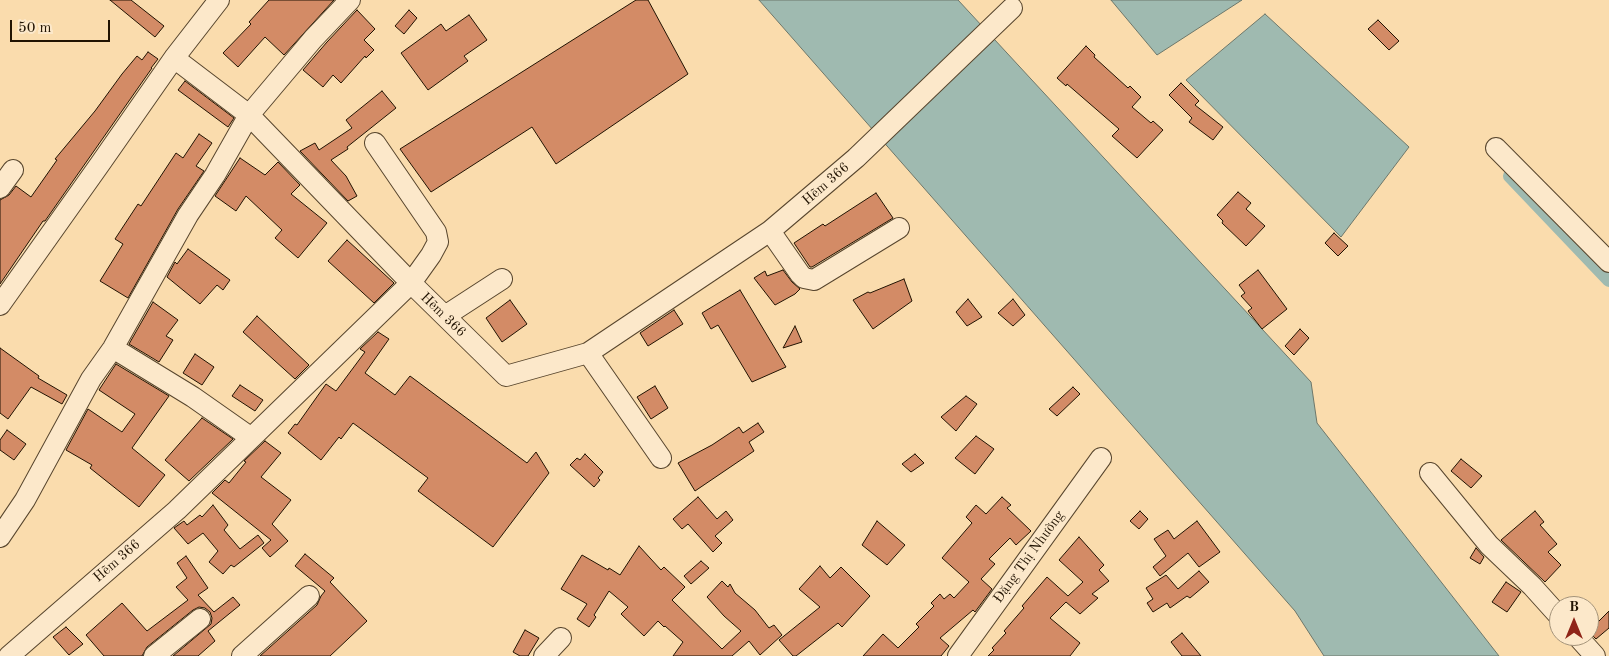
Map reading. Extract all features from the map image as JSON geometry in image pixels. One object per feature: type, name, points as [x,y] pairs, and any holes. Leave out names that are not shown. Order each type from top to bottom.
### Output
[{"type":"street","points":[[0,305],[174,58],[219,0]]},
{"type":"street","points":[[0,537],[24,500],[91,379],[113,348],[188,215],[215,175],[249,115],[350,0]]},
{"type":"street","name":"Hẽm 366","points":[[8,656],[177,510],[250,437],[411,283],[506,376],[588,353],[770,231],[856,158],[1012,8]]},
{"type":"street","points":[[174,58],[249,115],[411,283],[438,242],[436,232],[375,143]]},
{"type":"street","points":[[1496,148],[1609,262]]},
{"type":"street","points":[[0,188],[13,170]]},
{"type":"street","points":[[770,231],[800,274],[804,278],[814,280],[899,228]]},
{"type":"street","points":[[444,316],[502,279]]},
{"type":"street","points":[[113,348],[193,397],[250,437]]},
{"type":"street","points":[[588,353],[661,458]]},
{"type":"street","name":"Đặng Thị Nhường","points":[[958,656],[1101,458]]},
{"type":"street","points":[[1430,473],[1489,545],[1549,605]]},
{"type":"street","points":[[242,656],[309,596]]},
{"type":"street","points":[[154,656],[200,619]]},
{"type":"street","points":[[544,656],[562,638]]},
{"type":"street","points":[[1586,646],[1595,656]]},
{"type":"shaded area","points":[[759,0],[958,0],[1311,382],[1317,423],[1499,656],[1324,656],[1295,611]]},
{"type":"shaded area","points":[[1111,0],[1242,0],[1157,55]]},
{"type":"shaded area","points":[[1265,14],[1409,147],[1341,237],[1186,80]]},
{"type":"building","points":[[110,0],[131,0],[164,26],[155,37]]},
{"type":"building","points":[[269,0],[334,0],[284,55],[265,37],[238,67],[223,53],[251,24],[249,22]]},
{"type":"building","points":[[636,0],[648,0],[688,74],[556,164],[532,127],[431,192],[400,149]]},
{"type":"building","points":[[357,10],[375,29],[364,40],[374,50],[366,58],[365,56],[341,83],[333,75],[323,87],[303,70]]},
{"type":"building","points":[[409,10],[417,18],[404,34],[395,26]]},
{"type":"building","points":[[469,15],[487,40],[464,56],[468,61],[428,90],[401,53],[441,24],[446,31]]},
{"type":"building","points":[[1378,20],[1399,41],[1389,50],[1368,29]]},
{"type":"building","points":[[1086,46],[1095,55],[1094,57],[1128,88],[1130,86],[1141,97],[1132,107],[1151,123],[1153,121],[1163,130],[1137,158],[1112,136],[1119,129],[1067,84],[1066,86],[1057,78]]},
{"type":"building","points":[[148,52],[158,59],[0,284],[0,200],[9,195],[16,186],[31,197],[57,160],[55,159],[95,111],[122,74],[137,56],[142,60]]},
{"type":"building","points":[[185,81],[234,118],[228,127],[178,90]]},
{"type":"building","points":[[1181,83],[1199,101],[1195,105],[1223,127],[1213,140],[1189,122],[1192,118],[1169,95]]},
{"type":"building","points":[[382,91],[396,108],[347,147],[348,149],[331,160],[346,176],[357,196],[348,201],[300,151],[315,143],[319,150],[352,128],[346,120]]},
{"type":"building","points":[[199,134],[212,143],[196,166],[204,171],[178,209],[128,298],[100,281],[123,244],[115,239],[138,204],[141,206],[176,153],[183,158]]},
{"type":"building","points":[[240,158],[265,175],[278,162],[300,185],[291,194],[327,223],[298,258],[275,238],[282,230],[246,196],[236,211],[215,196]]},
{"type":"building","points":[[1238,192],[1251,203],[1246,209],[1265,226],[1246,246],[1222,223],[1223,221],[1217,215]]},
{"type":"building","points":[[876,193],[893,218],[810,267],[794,243],[823,224],[825,226]]},
{"type":"building","points":[[1334,233],[1348,246],[1338,256],[1325,243]]},
{"type":"building","points":[[347,240],[394,283],[374,303],[328,261]]},
{"type":"building","points":[[188,249],[230,280],[223,290],[217,285],[200,304],[167,277],[175,262],[177,264]]},
{"type":"building","points":[[783,270],[800,289],[795,294],[775,305],[754,278],[765,271],[767,276]]},
{"type":"building","points":[[1258,270],[1287,309],[1262,329],[1248,311],[1252,308],[1241,296],[1245,293],[1239,285]]},
{"type":"building","points":[[904,279],[912,301],[873,329],[853,300],[868,292],[870,293]]},
{"type":"building","points":[[740,290],[786,367],[752,382],[718,325],[711,329],[702,313]]},
{"type":"building","points":[[968,299],[982,317],[967,326],[956,312]]},
{"type":"building","points":[[1013,299],[1025,315],[1013,326],[998,313]]},
{"type":"building","points":[[510,300],[527,324],[502,342],[486,318]]},
{"type":"building","points":[[153,302],[178,320],[166,336],[173,340],[159,362],[129,344]]},
{"type":"building","points":[[674,310],[683,324],[648,346],[640,333]]},
{"type":"building","points":[[257,316],[309,365],[295,379],[243,332]]},
{"type":"building","points":[[795,326],[802,342],[783,348]]},
{"type":"building","points":[[1300,329],[1309,338],[1294,355],[1285,346]]},
{"type":"building","points":[[378,332],[389,339],[365,373],[395,395],[410,376],[527,463],[536,452],[549,473],[493,547],[418,491],[428,478],[353,423],[321,460],[288,433],[295,424],[297,425],[326,384],[336,391],[365,352],[360,349]]},
{"type":"building","points":[[0,348],[39,376],[38,378],[67,395],[62,404],[31,387],[8,419],[0,413]]},
{"type":"building","points":[[195,354],[214,367],[202,385],[183,373]]},
{"type":"building","points":[[116,364],[169,396],[132,448],[165,475],[139,507],[90,468],[92,465],[66,450],[88,409],[122,432],[135,414],[99,390]]},
{"type":"building","points":[[240,385],[263,400],[255,411],[232,396]]},
{"type":"building","points":[[655,386],[668,408],[651,419],[637,397]]},
{"type":"building","points":[[1073,387],[1080,394],[1057,416],[1049,409]]},
{"type":"building","points":[[966,396],[977,404],[956,431],[941,417]]},
{"type":"building","points":[[202,418],[233,439],[189,481],[165,460]]},
{"type":"building","points":[[758,423],[764,432],[749,442],[754,451],[695,491],[678,463],[712,445],[739,427],[743,433]]},
{"type":"building","points":[[7,430],[26,444],[14,460],[0,450],[0,440]]},
{"type":"building","points":[[976,436],[994,449],[975,474],[955,458]]},
{"type":"building","points":[[265,441],[281,453],[261,477],[291,500],[272,524],[288,541],[270,557],[262,548],[271,540],[212,493],[225,480],[229,483],[246,462],[244,461]]},
{"type":"building","points":[[585,454],[603,472],[598,478],[600,480],[594,487],[570,465],[577,458],[580,460]]},
{"type":"building","points":[[915,454],[924,463],[911,472],[902,464]]},
{"type":"building","points":[[1461,459],[1482,476],[1471,488],[1451,471]]},
{"type":"building","points":[[698,497],[717,519],[726,511],[733,520],[715,536],[722,543],[713,552],[688,524],[682,529],[673,519]]},
{"type":"building","points":[[1002,497],[1011,505],[1007,508],[1031,531],[1016,545],[1010,538],[989,559],[995,564],[981,579],[992,589],[975,612],[973,610],[940,638],[949,646],[941,656],[863,656],[883,634],[898,648],[919,627],[916,624],[934,606],[931,603],[940,594],[944,599],[950,594],[954,598],[969,582],[942,558],[972,523],[966,517],[976,505],[986,514]]},
{"type":"building","points":[[213,505],[228,525],[224,530],[240,549],[258,535],[264,543],[234,567],[231,565],[223,574],[209,562],[218,551],[203,533],[188,544],[174,528],[184,521],[187,525],[200,515],[202,517]]},
{"type":"building","points":[[1140,511],[1148,519],[1139,529],[1130,521]]},
{"type":"building","points":[[1535,511],[1544,522],[1540,525],[1557,544],[1548,552],[1561,565],[1545,582],[1501,540]]},
{"type":"building","points":[[877,521],[905,545],[887,565],[862,545]]},
{"type":"building","points":[[1197,521],[1220,552],[1199,567],[1188,553],[1160,576],[1153,567],[1166,556],[1154,539],[1168,530],[1174,539]]},
{"type":"building","points":[[1079,537],[1104,565],[1099,570],[1109,581],[1092,594],[1098,598],[1080,614],[1066,602],[1050,618],[1080,643],[1070,656],[988,656],[994,650],[992,648],[1006,633],[1004,631],[1024,608],[1022,606],[1047,577],[1068,596],[1083,582],[1059,560]]},
{"type":"building","points":[[639,546],[661,570],[664,567],[685,587],[672,600],[722,649],[741,631],[707,597],[722,581],[728,587],[730,584],[735,593],[755,610],[769,628],[774,625],[782,635],[760,655],[749,641],[732,656],[673,656],[683,642],[658,621],[644,636],[621,614],[628,607],[609,591],[589,627],[577,619],[587,604],[561,589],[582,555],[620,575]]},
{"type":"building","points":[[1476,548],[1484,557],[1480,564],[1470,558]]},
{"type":"building","points":[[305,554],[334,578],[330,582],[367,621],[330,656],[260,656],[317,605],[325,591],[295,566]]},
{"type":"building","points":[[186,556],[208,588],[198,595],[214,612],[233,597],[240,605],[208,631],[215,641],[198,656],[173,656],[211,624],[210,612],[205,608],[199,607],[147,647],[142,656],[104,656],[86,635],[122,603],[147,631],[188,600],[176,587],[187,578],[177,563]]},
{"type":"building","points":[[701,561],[709,568],[691,584],[684,576]]},
{"type":"building","points":[[820,566],[830,578],[841,567],[870,596],[842,627],[838,623],[796,656],[793,656],[779,640],[820,607],[799,589]]},
{"type":"building","points":[[1199,571],[1209,582],[1190,598],[1187,596],[1170,608],[1167,603],[1153,612],[1147,603],[1153,599],[1146,588],[1166,575],[1178,589]]},
{"type":"building","points":[[1506,582],[1521,592],[1507,612],[1492,602]]},
{"type":"building","points":[[1609,611],[1609,628],[1599,636],[1599,621]]},
{"type":"building","points":[[66,627],[83,644],[69,655],[53,637]]},
{"type":"building","points":[[525,630],[539,638],[528,656],[520,656],[513,652]]},
{"type":"building","points":[[1182,633],[1201,656],[1182,656],[1171,642]]},
{"type":"waterway","points":[[1510,176],[1609,280]]}]
